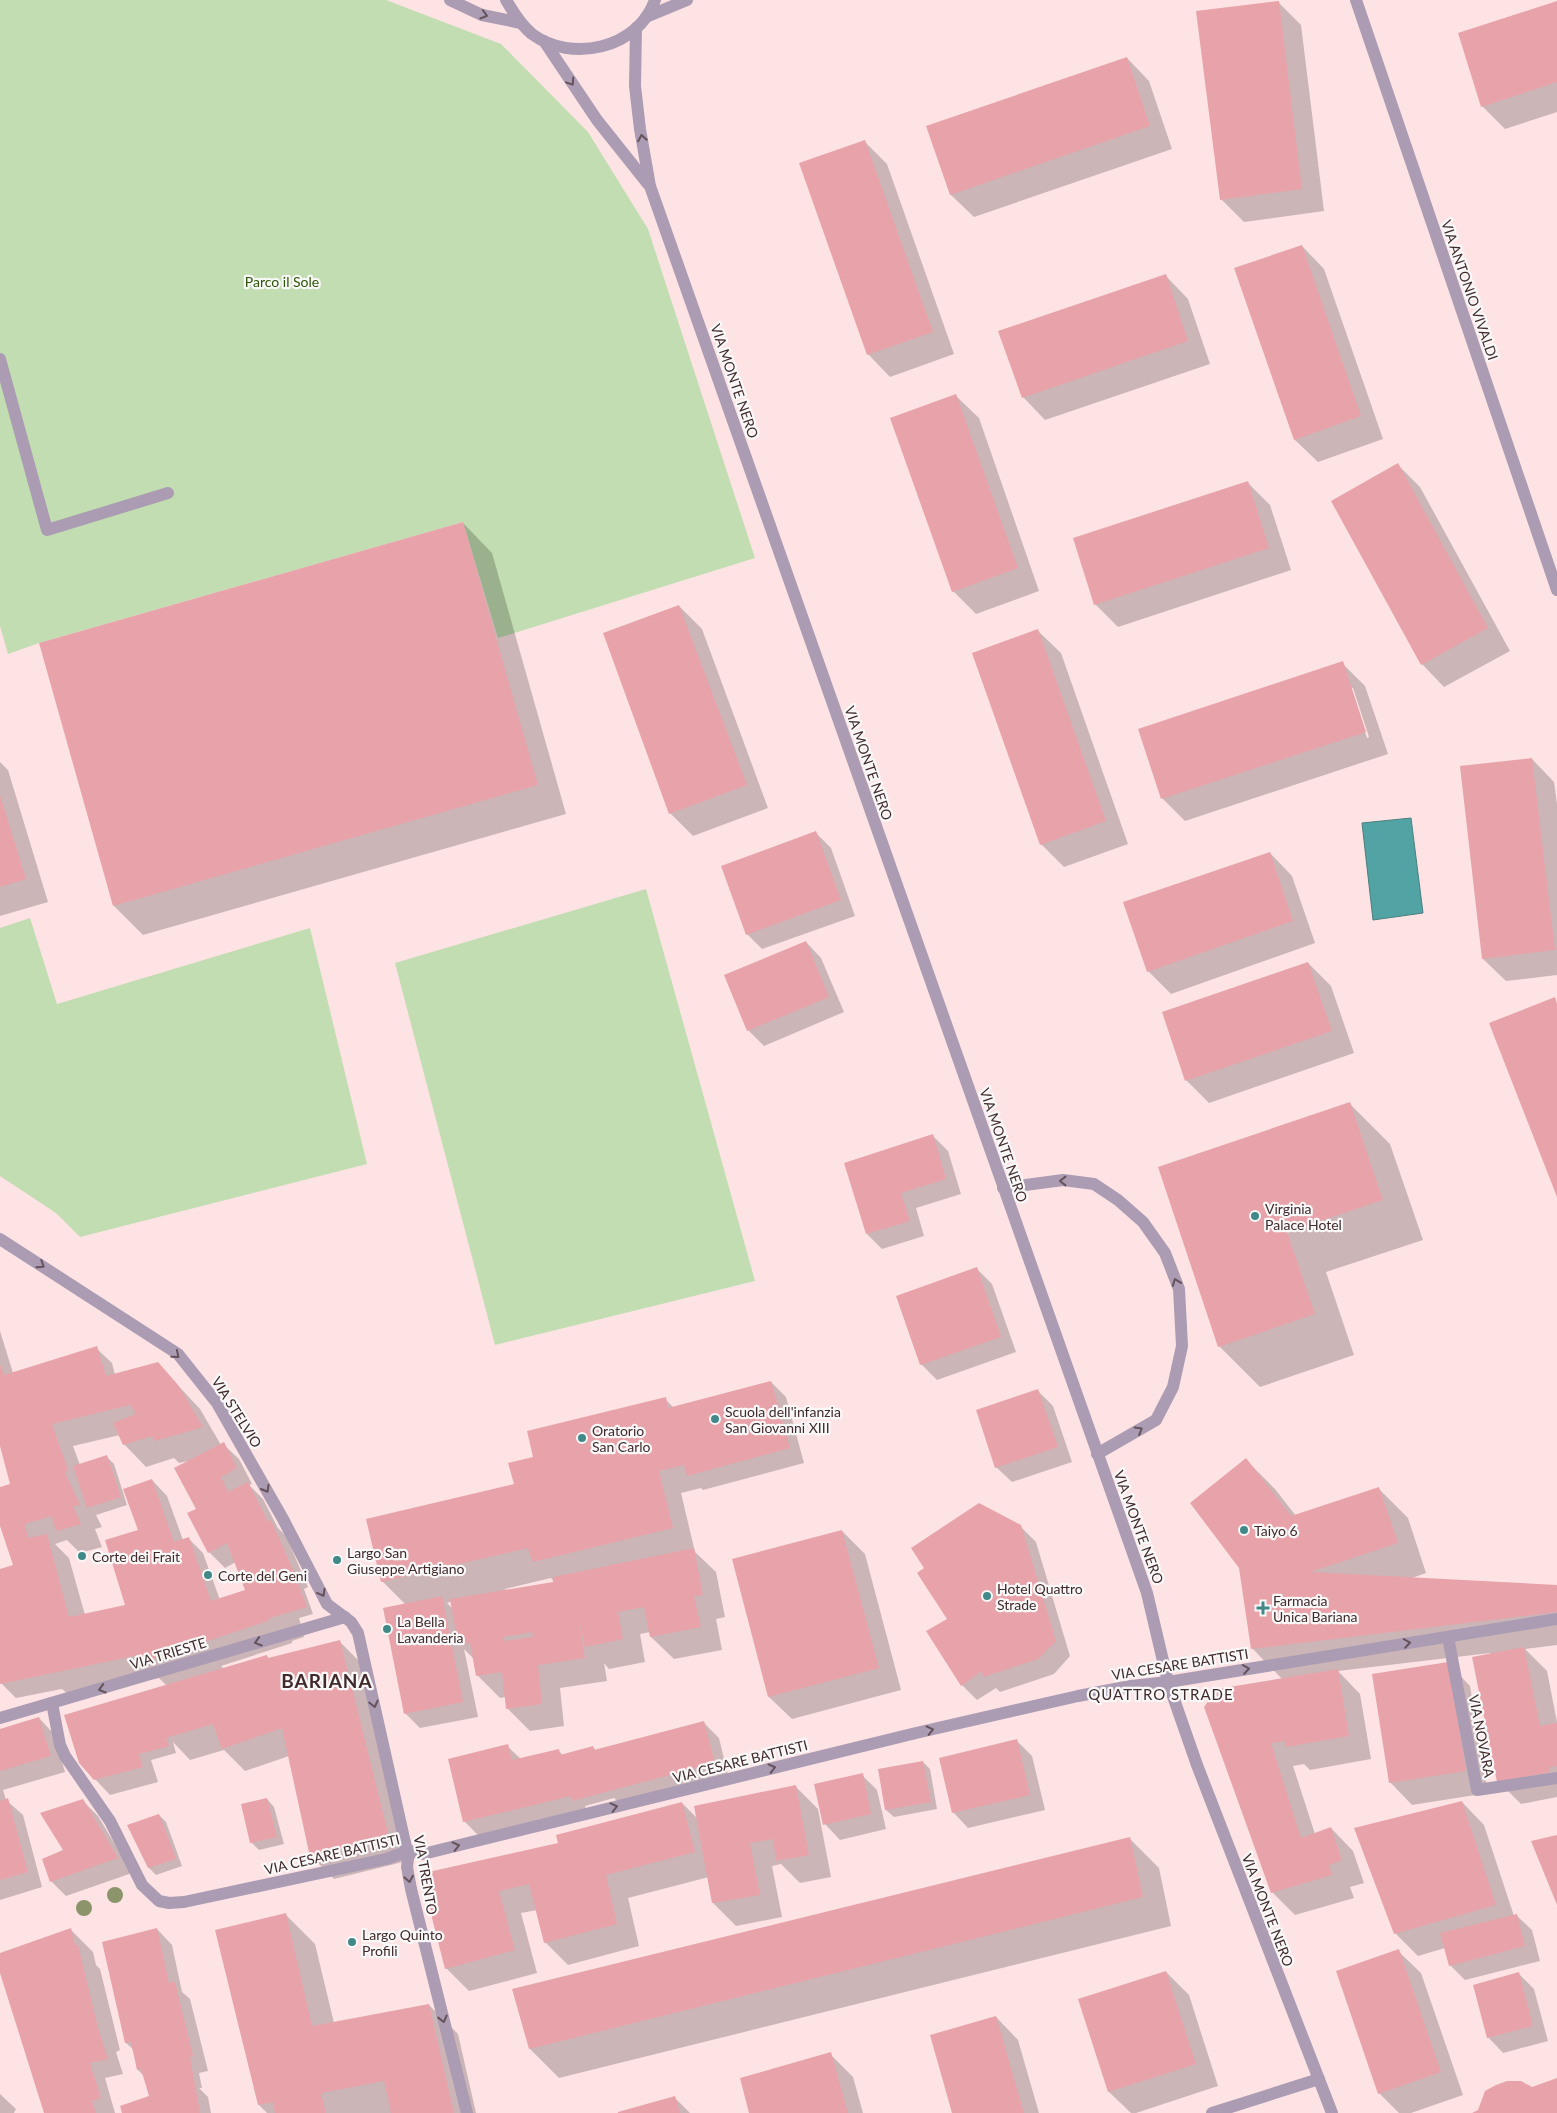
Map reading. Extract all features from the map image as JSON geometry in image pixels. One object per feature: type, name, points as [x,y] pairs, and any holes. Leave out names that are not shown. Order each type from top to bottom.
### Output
[{"type":"street","points":[[450,0],[482,15],[520,23]]},
{"type":"street","points":[[506,0],[520,23],[531,33],[544,41],[564,49],[586,50],[613,44],[636,28],[646,17],[655,0]]},
{"type":"street","points":[[646,17],[687,0]]},
{"type":"street","name":"VIA ANTONIO VIVALDI","points":[[1356,0],[1557,590]]},
{"type":"street","name":"VIA MONTE NERO","points":[[636,28],[635,86],[650,186],[1147,1594],[1168,1682],[1243,1887],[1332,2113]]},
{"type":"street","name":"VIA MONTE NERO","points":[[544,41],[597,120],[650,186]]},
{"type":"street","points":[[0,359],[47,530],[168,493]]},
{"type":"street","points":[[1003,1188],[1063,1180],[1094,1184],[1118,1200],[1143,1222],[1165,1253],[1179,1289],[1182,1346],[1173,1387],[1156,1420],[1097,1454]]},
{"type":"street","name":"VIA STELVIO","points":[[0,1239],[178,1354],[217,1403],[327,1604],[345,1617]]},
{"type":"street","name":"VIA TRIESTE","points":[[0,1718],[345,1617]]},
{"type":"street","name":"VIA TRENTO","points":[[345,1617],[355,1626],[358,1633],[406,1847],[409,1851],[407,1866],[411,1889],[467,2113]]},
{"type":"street","name":"VIA CESARE BATTISTI","points":[[52,1703],[60,1745],[65,1756],[110,1821],[142,1885],[159,1901],[169,1904],[386,1859],[409,1851],[423,1854],[916,1733],[1078,1696],[1557,1619]]},
{"type":"street","name":"VIA NOVARA","points":[[1448,1637],[1477,1790],[1557,1778]]},
{"type":"street","points":[[1212,2113],[1320,2079]]},
{"type":"green space","name":"Parco il Sole","points":[[0,0],[386,0],[501,44],[588,132],[648,229],[755,558],[498,638],[463,522],[39,643],[8,654],[0,626]]},
{"type":"green space","points":[[646,889],[755,1281],[495,1345],[395,963]]},
{"type":"green space","points":[[30,918],[57,1004],[310,928],[367,1164],[80,1237],[56,1213],[0,1176],[0,928]]},
{"type":"water","points":[[1411,818],[1423,913],[1373,920],[1362,823]]},
{"type":"building","points":[[1279,1],[1302,189],[1220,200],[1196,11]]},
{"type":"building","points":[[1557,1],[1557,82],[1481,107],[1458,33]]},
{"type":"building","points":[[1127,57],[1150,126],[950,195],[926,126]]},
{"type":"building","points":[[865,140],[933,332],[867,355],[799,163]]},
{"type":"building","points":[[1302,245],[1361,416],[1294,440],[1234,268]]},
{"type":"building","points":[[1166,274],[1188,341],[1022,398],[998,331]]},
{"type":"building","points":[[956,394],[1018,568],[952,592],[890,418]]},
{"type":"building","points":[[1398,463],[1488,628],[1421,665],[1331,501]]},
{"type":"building","points":[[1248,481],[1269,548],[1094,605],[1073,538]]},
{"type":"building","points":[[463,522],[538,785],[113,906],[39,643]]},
{"type":"building","points":[[679,605],[747,785],[669,814],[603,633]]},
{"type":"building","points":[[1038,629],[1106,821],[1040,845],[972,653]]},
{"type":"building","points":[[1343,661],[1366,732],[1161,799],[1138,729]]},
{"type":"building","points":[[1532,758],[1555,950],[1482,959],[1460,766]]},
{"type":"building","points":[[0,795],[26,879],[0,887]]},
{"type":"building","points":[[816,831],[841,900],[746,935],[721,866]]},
{"type":"building","points":[[1270,852],[1293,921],[1147,972],[1123,902]]},
{"type":"building","points":[[806,941],[829,997],[747,1031],[724,975]]},
{"type":"building","points":[[1308,962],[1332,1031],[1185,1081],[1162,1012]]},
{"type":"building","points":[[1555,997],[1557,1004],[1557,1197],[1489,1023]]},
{"type":"building","name":"Virginia Palace Hotel","points":[[1350,1102],[1383,1200],[1287,1232],[1315,1314],[1218,1347],[1158,1167]]},
{"type":"building","points":[[933,1134],[946,1179],[901,1193],[910,1221],[866,1234],[844,1163]]},
{"type":"building","points":[[977,1267],[1001,1337],[920,1365],[896,1296]]},
{"type":"building","points":[[97,1346],[106,1376],[158,1362],[178,1385],[203,1427],[155,1441],[152,1436],[123,1445],[113,1423],[136,1414],[130,1405],[52,1424],[68,1470],[65,1473],[80,1505],[73,1506],[81,1524],[56,1531],[52,1516],[25,1524],[28,1538],[47,1534],[69,1617],[125,1605],[105,1540],[138,1530],[123,1489],[152,1479],[174,1542],[189,1537],[211,1601],[245,1590],[227,1543],[208,1553],[187,1513],[196,1509],[174,1468],[224,1442],[237,1468],[221,1477],[228,1492],[248,1482],[268,1522],[271,1520],[307,1607],[142,1663],[139,1655],[0,1684],[0,1569],[13,1565],[0,1526],[0,1487],[10,1484],[0,1446],[0,1364],[4,1375]]},
{"type":"building","points":[[771,1381],[790,1448],[687,1476],[684,1465],[659,1471],[673,1528],[533,1562],[528,1548],[381,1582],[366,1519],[514,1484],[508,1463],[533,1457],[527,1431],[666,1397],[668,1408]]},
{"type":"building","points":[[1038,1389],[1058,1447],[995,1468],[976,1410]]},
{"type":"building","points":[[107,1455],[121,1497],[87,1508],[73,1466]]},
{"type":"building","points":[[1246,1458],[1291,1516],[1379,1487],[1398,1543],[1310,1572],[1557,1585],[1557,1612],[1251,1649],[1239,1568],[1190,1503]]},
{"type":"building","name":"Hotel Quattro Strade","points":[[979,1503],[1021,1525],[1056,1641],[1038,1659],[983,1677],[982,1671],[961,1686],[926,1631],[947,1619],[917,1573],[924,1568],[911,1548]]},
{"type":"building","points":[[842,1530],[879,1668],[768,1697],[732,1559]]},
{"type":"building","points":[[694,1548],[703,1595],[694,1596],[701,1627],[650,1637],[644,1607],[618,1612],[623,1639],[585,1647],[579,1620],[585,1658],[538,1665],[542,1704],[506,1709],[502,1672],[476,1676],[470,1643],[458,1645],[450,1599],[553,1582],[553,1577]],"holes":[[[532,1632],[533,1637],[504,1641],[503,1637]]]},
{"type":"building","points":[[442,1596],[463,1702],[404,1714],[383,1608]]},
{"type":"building","points":[[340,1640],[389,1837],[310,1857],[282,1728],[222,1749],[213,1724],[166,1738],[169,1746],[139,1754],[143,1767],[94,1780],[79,1763],[64,1715],[267,1655],[268,1658]]},
{"type":"building","points":[[1524,1647],[1540,1726],[1557,1723],[1557,1766],[1549,1767],[1550,1772],[1497,1782],[1472,1657]]},
{"type":"building","points":[[1448,1662],[1466,1771],[1389,1783],[1372,1674]]},
{"type":"building","points":[[1338,1669],[1349,1736],[1286,1747],[1285,1741],[1271,1743],[1301,1838],[1331,1827],[1342,1860],[1329,1865],[1332,1875],[1271,1893],[1204,1707],[1217,1689]]},
{"type":"building","points":[[39,1717],[51,1756],[0,1771],[0,1729]]},
{"type":"building","points":[[704,1721],[715,1763],[572,1801],[571,1796],[463,1822],[448,1759],[508,1744],[512,1760],[559,1749],[560,1755],[593,1746],[594,1750]]},
{"type":"building","points":[[1017,1739],[1030,1795],[952,1813],[939,1758]]},
{"type":"building","points":[[923,1761],[931,1802],[885,1810],[878,1769]]},
{"type":"building","points":[[863,1773],[871,1814],[823,1825],[814,1784]]},
{"type":"building","points":[[796,1785],[809,1855],[776,1861],[773,1839],[750,1843],[760,1895],[712,1903],[694,1806]]},
{"type":"building","points":[[8,1798],[28,1872],[0,1880],[0,1801]]},
{"type":"building","points":[[267,1798],[277,1837],[250,1843],[241,1804]]},
{"type":"building","points":[[83,1799],[118,1858],[50,1882],[42,1859],[63,1850],[40,1813]]},
{"type":"building","points":[[1462,1801],[1496,1905],[1394,1934],[1354,1828]]},
{"type":"building","points":[[682,1802],[695,1852],[606,1875],[617,1924],[544,1943],[529,1884],[499,1891],[515,1950],[445,1969],[432,1918],[424,1873],[558,1843],[556,1835]]},
{"type":"building","points":[[159,1814],[176,1859],[148,1868],[127,1825]]},
{"type":"building","points":[[1557,1835],[1557,1905],[1531,1841]]},
{"type":"building","points":[[1130,1837],[1143,1897],[529,2049],[512,1989]]},
{"type":"building","points":[[286,1913],[312,2026],[429,2004],[454,2113],[391,2113],[384,2081],[321,2093],[326,2113],[275,2113],[273,2102],[258,2105],[215,1930]]},
{"type":"building","points":[[1517,1914],[1525,1946],[1449,1966],[1440,1933]]},
{"type":"building","points":[[71,1928],[75,1945],[78,1945],[98,2028],[108,2059],[90,2063],[101,2098],[92,2101],[96,2113],[44,2113],[0,1973],[0,1953]]},
{"type":"building","points":[[157,1928],[169,1983],[175,1982],[193,2056],[190,2057],[200,2113],[122,2113],[120,2106],[149,2096],[141,2069],[137,2070],[131,2042],[125,2043],[102,1942]]},
{"type":"building","points":[[1399,1949],[1441,2072],[1378,2094],[1336,1971]]},
{"type":"building","points":[[1166,1971],[1196,2064],[1108,2092],[1078,1999]]},
{"type":"building","points":[[1519,1972],[1533,2026],[1487,2038],[1473,1985]]},
{"type":"building","points":[[996,2016],[1024,2113],[952,2113],[930,2035]]},
{"type":"building","points":[[831,2052],[848,2113],[749,2113],[740,2078]]},
{"type":"building","points":[[1557,2078],[1557,2113],[1472,2113],[1478,2110],[1485,2091],[1496,2085],[1507,2081],[1521,2081],[1532,2087]]},
{"type":"building","points":[[675,2096],[680,2113],[618,2113],[618,2112]]},
{"type":"place","name":"Virginia Palace Hotel","points":[[1255,1216]]},
{"type":"place","name":"Scuola dell'infanzia San Giovanni XIII","points":[[715,1419]]},
{"type":"place","name":"Oratorio San Carlo","points":[[582,1438]]},
{"type":"place","name":"Taiyo 6","points":[[1244,1530]]},
{"type":"place","name":"Corte dei Frait","points":[[82,1556]]},
{"type":"place","name":"Largo San Giuseppe Artigiano","points":[[337,1560]]},
{"type":"place","name":"Corte del Geni","points":[[208,1575]]},
{"type":"place","name":"Hotel Quattro Strade","points":[[987,1596]]},
{"type":"place","name":"Farmacia Unica Bariana","points":[[1263,1608]]},
{"type":"place","name":"La Bella Lavanderia","points":[[387,1629]]},
{"type":"place","name":"Largo Quinto Profili","points":[[352,1942]]},
{"type":"district","name":"BARIANA","points":[[327,1680]]},
{"type":"district","name":"QUATTRO STRADE","points":[[1161,1694]]}]
